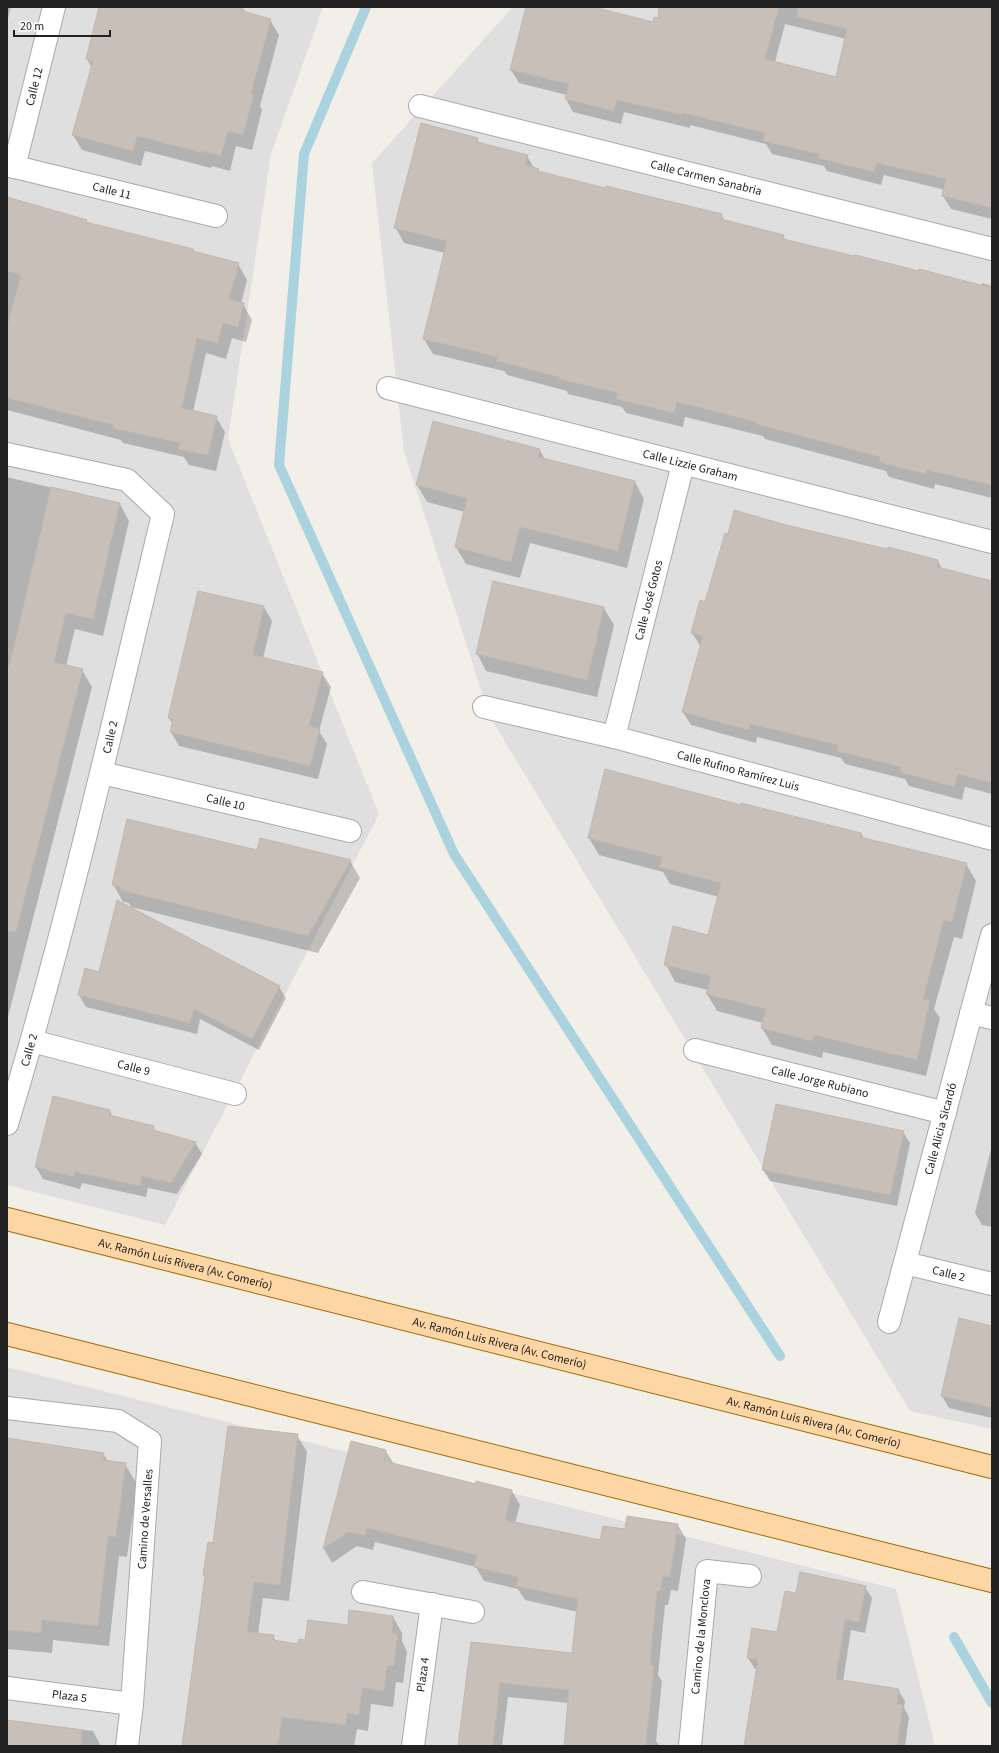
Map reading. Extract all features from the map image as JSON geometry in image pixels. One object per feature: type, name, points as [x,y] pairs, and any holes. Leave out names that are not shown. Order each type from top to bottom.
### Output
[{"type":"main road","name":"Av. Ramón Luis Rivera (Av. Comerío)","points":[[7,1219],[992,1467]]},
{"type":"main road","points":[[7,1334],[992,1581]]},
{"type":"street","name":"Calle 12","points":[[11,166],[54,7]]},
{"type":"street","name":"Calle Carmen Sanabria","points":[[420,106],[992,250]]},
{"type":"street","name":"Calle 11","points":[[11,166],[216,216]]},
{"type":"street","name":"Calle Lizzie Graham","points":[[388,388],[992,542]]},
{"type":"street","name":"Calle 2","points":[[7,454],[127,480],[163,514],[102,773],[32,1041],[7,1124]]},
{"type":"street","name":"Calle José Gotos","points":[[614,737],[683,464]]},
{"type":"street","name":"Calle Rufino Ramírez Luis","points":[[484,707],[614,737],[992,839]]},
{"type":"street","name":"Calle 10","points":[[102,773],[350,832]]},
{"type":"street","name":"Calle Alicia Sicardó","points":[[889,1322],[992,935]]},
{"type":"street","points":[[971,1013],[992,1018]]},
{"type":"street","name":"Calle 9","points":[[32,1041],[235,1094]]},
{"type":"street","name":"Calle Jorge Rubiano","points":[[694,1050],[945,1113]]},
{"type":"street","name":"Calle 2","points":[[905,1263],[992,1284]]},
{"type":"street","name":"Camino de Versalles","points":[[7,1408],[118,1420],[150,1441],[132,1704],[127,1746]]},
{"type":"street","name":"Camino de la Monclova","points":[[690,1746],[707,1570],[750,1576]]},
{"type":"street","points":[[363,1592],[473,1612]]},
{"type":"street","name":"Plaza 4","points":[[413,1746],[432,1604]]},
{"type":"street","name":"Plaza 5","points":[[7,1688],[132,1704]]},
{"type":"shaded area","points":[[7,7],[323,7],[271,154],[228,439],[379,814],[165,1225],[7,1185]]},
{"type":"shaded area","points":[[513,7],[992,7],[992,1429],[910,1411],[490,717],[404,452],[372,163]]},
{"type":"shaded area","points":[[7,1367],[896,1589],[935,1746],[7,1746]]},
{"type":"building","points":[[99,7],[242,7],[242,11],[271,19],[251,94],[254,95],[243,135],[228,131],[221,156],[203,151],[203,153],[137,136],[133,151],[72,135],[93,61],[86,59]]},
{"type":"building","points":[[526,7],[593,7],[653,22],[654,17],[658,18],[659,7],[779,7],[765,59],[836,77],[847,29],[797,17],[798,7],[992,7],[992,208],[942,196],[946,179],[877,163],[874,172],[818,158],[819,154],[763,141],[765,133],[683,113],[683,115],[617,100],[614,111],[565,99],[569,84],[510,70]]},
{"type":"building","points":[[421,123],[478,138],[477,142],[528,155],[525,165],[539,169],[538,171],[605,188],[606,186],[722,214],[721,219],[784,235],[783,239],[919,271],[919,269],[992,288],[992,485],[927,470],[925,474],[879,462],[880,457],[756,424],[756,422],[677,402],[674,413],[616,399],[617,393],[559,379],[559,377],[497,361],[498,357],[423,339],[447,241],[394,228]]},
{"type":"building","points":[[7,197],[87,220],[86,222],[193,249],[193,251],[239,263],[229,299],[244,303],[238,327],[223,323],[218,343],[197,338],[182,408],[217,416],[208,455],[178,449],[180,443],[113,428],[113,425],[7,398],[7,327],[21,275],[7,271]]},
{"type":"building","points":[[433,421],[540,449],[538,457],[635,481],[618,551],[520,527],[511,562],[455,547],[467,498],[416,485]]},
{"type":"building","points":[[51,487],[120,503],[93,619],[66,613],[54,662],[83,669],[16,932],[7,931],[7,671]]},
{"type":"building","points":[[734,510],[786,525],[887,549],[888,547],[938,560],[937,567],[992,581],[992,783],[958,774],[954,787],[900,772],[901,767],[837,751],[838,745],[750,724],[748,730],[682,712],[703,636],[691,633],[700,600],[705,602],[725,533],[728,534]]},
{"type":"building","points":[[493,581],[604,607],[587,680],[476,654]]},
{"type":"building","points":[[198,591],[264,606],[253,655],[323,672],[309,726],[320,729],[310,766],[170,732],[173,719],[168,718]]},
{"type":"building","points":[[605,769],[741,805],[741,803],[861,833],[860,837],[967,863],[952,922],[944,920],[923,999],[930,1000],[917,1060],[814,1035],[812,1041],[761,1028],[766,1009],[706,994],[711,976],[664,965],[673,926],[708,935],[721,883],[659,867],[662,857],[588,838]]},
{"type":"building","points":[[127,819],[257,850],[260,838],[351,860],[308,936],[120,890],[121,887],[112,885]]},
{"type":"building","points":[[117,900],[280,986],[252,1039],[194,1009],[190,1023],[78,995],[85,968],[99,972]]},
{"type":"building","points":[[53,1096],[110,1110],[109,1115],[154,1126],[153,1130],[196,1142],[171,1183],[142,1176],[140,1186],[75,1172],[74,1177],[35,1167]]},
{"type":"building","points":[[776,1104],[904,1131],[890,1195],[762,1170]]},
{"type":"building","points":[[959,1318],[992,1326],[992,1408],[941,1396]]},
{"type":"building","points":[[228,1426],[298,1434],[280,1585],[254,1582],[247,1632],[274,1635],[273,1640],[297,1644],[299,1639],[305,1640],[308,1620],[348,1625],[349,1610],[393,1616],[392,1633],[398,1634],[394,1666],[387,1666],[384,1691],[362,1688],[359,1715],[347,1713],[346,1725],[282,1717],[278,1746],[182,1746],[205,1576],[203,1575],[208,1542],[213,1543]]},
{"type":"building","points":[[7,1438],[104,1453],[103,1460],[126,1463],[116,1537],[108,1536],[98,1626],[42,1620],[41,1633],[7,1630]]},
{"type":"building","points":[[351,1441],[386,1450],[384,1461],[476,1484],[476,1481],[512,1490],[505,1520],[600,1540],[603,1526],[625,1529],[627,1516],[678,1524],[670,1577],[663,1576],[660,1591],[657,1591],[650,1665],[654,1666],[646,1746],[564,1746],[569,1690],[500,1683],[493,1746],[458,1746],[471,1642],[572,1653],[578,1599],[516,1586],[518,1577],[474,1567],[477,1555],[367,1528],[365,1536],[348,1532],[323,1549]]},
{"type":"building","points":[[800,1572],[866,1586],[859,1622],[845,1619],[836,1679],[899,1689],[897,1704],[903,1705],[897,1746],[744,1746],[758,1659],[747,1658],[752,1628],[777,1632],[785,1591],[796,1593]]},
{"type":"building","points":[[7,1720],[82,1730],[81,1746],[7,1746]]},
{"type":"waterway","points":[[366,7],[304,154],[279,465],[454,854],[780,1356]]},
{"type":"waterway","points":[[954,1637],[992,1703]]}]
